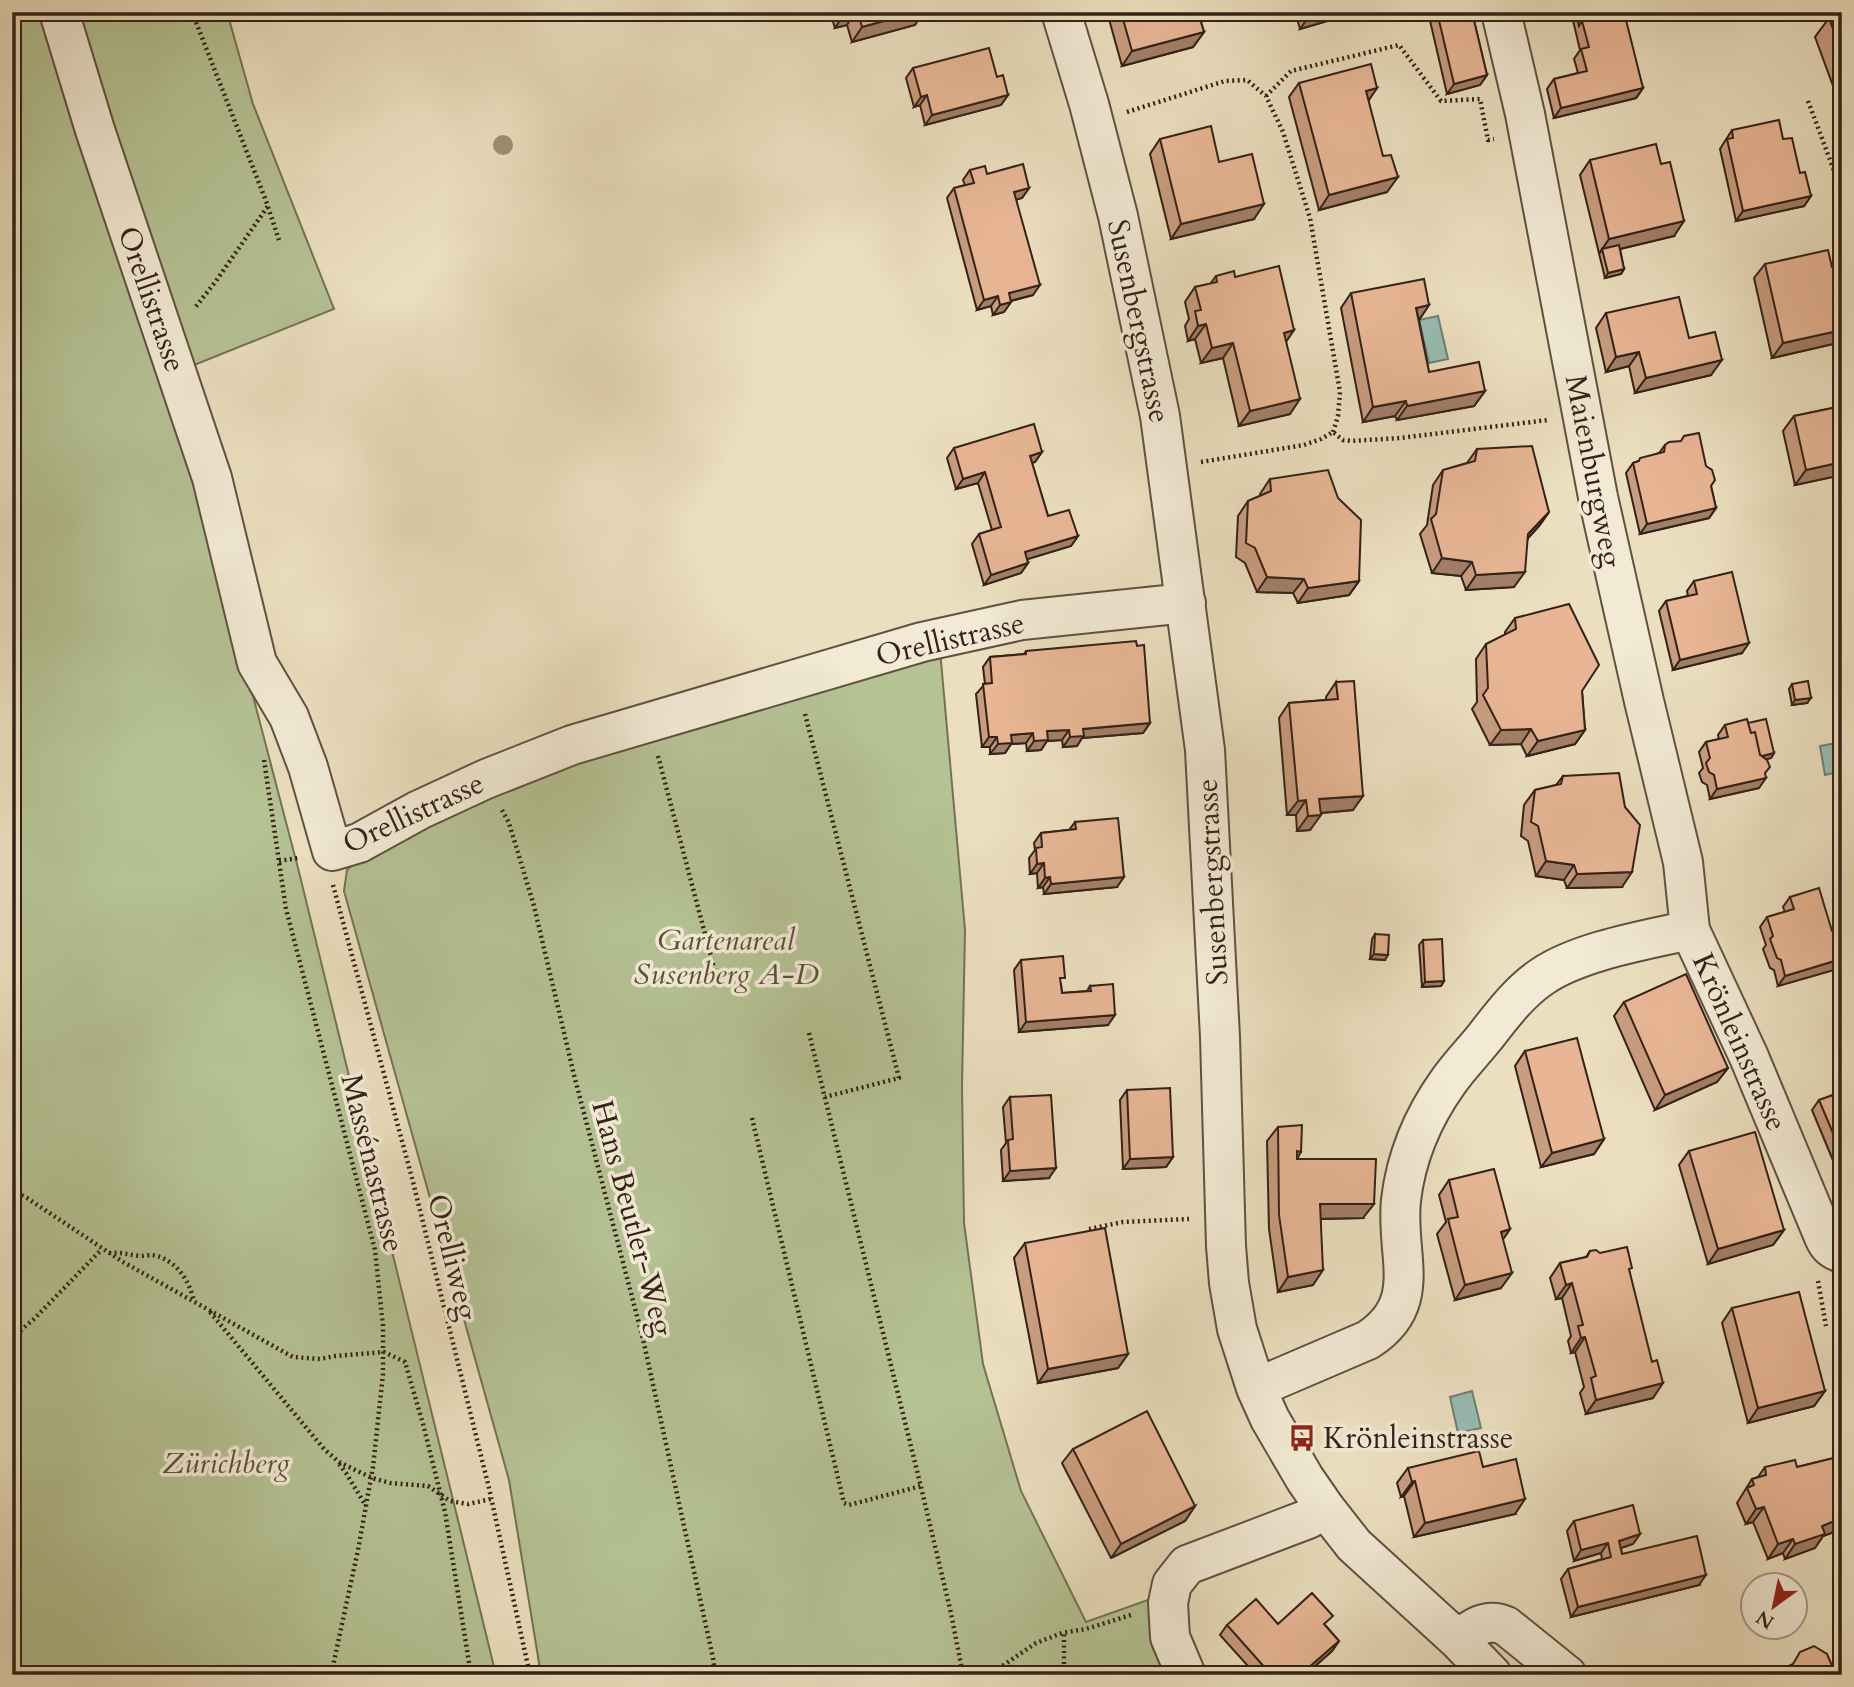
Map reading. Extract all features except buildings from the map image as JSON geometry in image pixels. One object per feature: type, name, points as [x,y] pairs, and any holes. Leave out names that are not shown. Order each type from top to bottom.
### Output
[{"type":"street","name":"Orellistrasse","points":[[59,12],[95,130],[212,478],[257,663],[289,717],[308,768],[332,851],[359,843],[419,810],[486,779],[572,745],[922,642],[1022,620],[1185,603]]},
{"type":"street","name":"Susenbergstrasse","points":[[1061,12],[1118,215],[1160,416],[1205,750],[1229,1283],[1237,1329],[1256,1388],[1285,1446],[1325,1508],[1354,1545],[1458,1640],[1492,1675]]},
{"type":"street","name":"Maienburgweg","points":[[1500,12],[1525,114],[1601,511],[1683,862],[1690,930]]},
{"type":"street","name":"Krönleinstrasse","points":[[1256,1388],[1351,1348],[1381,1331],[1391,1319],[1404,1289],[1400,1222],[1404,1187],[1413,1149],[1425,1120],[1443,1089],[1525,990],[1544,975],[1577,959],[1690,930],[1749,1057],[1824,1237],[1834,1250],[1830,1265]]},
{"type":"street","points":[[1186,1675],[1170,1637],[1168,1603],[1172,1584],[1187,1565],[1308,1519],[1325,1508]]},
{"type":"street","points":[[1458,1640],[1481,1624],[1497,1622],[1506,1626],[1567,1675]]},
{"type":"path","points":[[192,12],[279,240]]},
{"type":"path","points":[[1266,96],[1291,71],[1399,45],[1441,101],[1480,99],[1488,140]]},
{"type":"path","points":[[1126,113],[1225,80],[1247,80],[1266,96],[1283,132],[1310,218],[1340,392],[1334,432],[1304,445],[1200,462]]},
{"type":"path","points":[[1808,101],[1842,192]]},
{"type":"path","points":[[167,343],[216,281],[268,206]]},
{"type":"path","points":[[1334,432],[1351,441],[1400,438],[1549,420],[1569,410],[1581,408]]},
{"type":"path","points":[[796,679],[899,1078],[825,1097]]},
{"type":"path","points":[[649,722],[719,987]]},
{"type":"path","name":"Massénastrasse","points":[[263,752],[286,909],[375,1250],[383,1326],[384,1352],[372,1478],[331,1675]]},
{"type":"path","name":"Hans Beutler-Weg","points":[[486,779],[509,823],[534,906],[574,1075],[643,1339],[715,1675]]},
{"type":"path","name":"Orelliweg","points":[[332,851],[333,887],[412,1178],[491,1499],[530,1675]]},
{"type":"path","points":[[809,1033],[951,1613],[963,1675]]},
{"type":"path","points":[[752,1118],[844,1503],[849,1505],[920,1486]]},
{"type":"path","points":[[12,1190],[105,1251],[293,1357],[320,1359],[384,1352],[405,1362],[441,1494],[471,1675]]},
{"type":"path","points":[[1088,1229],[1123,1222],[1197,1218]]},
{"type":"path","points":[[12,1338],[105,1251],[152,1255],[166,1261],[183,1272],[194,1302]]},
{"type":"path","points":[[1826,1326],[1830,1265]]},
{"type":"path","points":[[208,1310],[324,1449],[339,1462],[372,1478],[390,1483],[428,1486],[450,1501],[468,1504],[491,1499]]},
{"type":"path","points":[[333,1457],[366,1507]]},
{"type":"path","points":[[989,1675],[1036,1643],[1064,1632],[1086,1629],[1168,1603]]},
{"type":"path","points":[[1064,1632],[1064,1675]]},
{"type":"green space","name":"Zürichberg","points":[[12,12],[227,12],[253,104],[334,309],[169,375],[298,868],[496,1675],[12,1675]]},
{"type":"green space","name":"Gartenareal Susenberg A-D","points":[[940,650],[965,930],[962,1086],[964,1223],[983,1364],[1021,1491],[1086,1622],[1159,1596],[1173,1675],[541,1675],[509,1480],[344,891],[347,870],[366,852],[514,776]]},
{"type":"water","points":[[1438,316],[1448,359],[1429,363],[1419,320]]},
{"type":"water","points":[[1842,742],[1842,771],[1825,775],[1820,746]]},
{"type":"water","points":[[1472,1391],[1481,1428],[1458,1433],[1450,1397]]},
{"type":"place","name":"Krönleinstrasse","points":[[1302,1438]]}]
